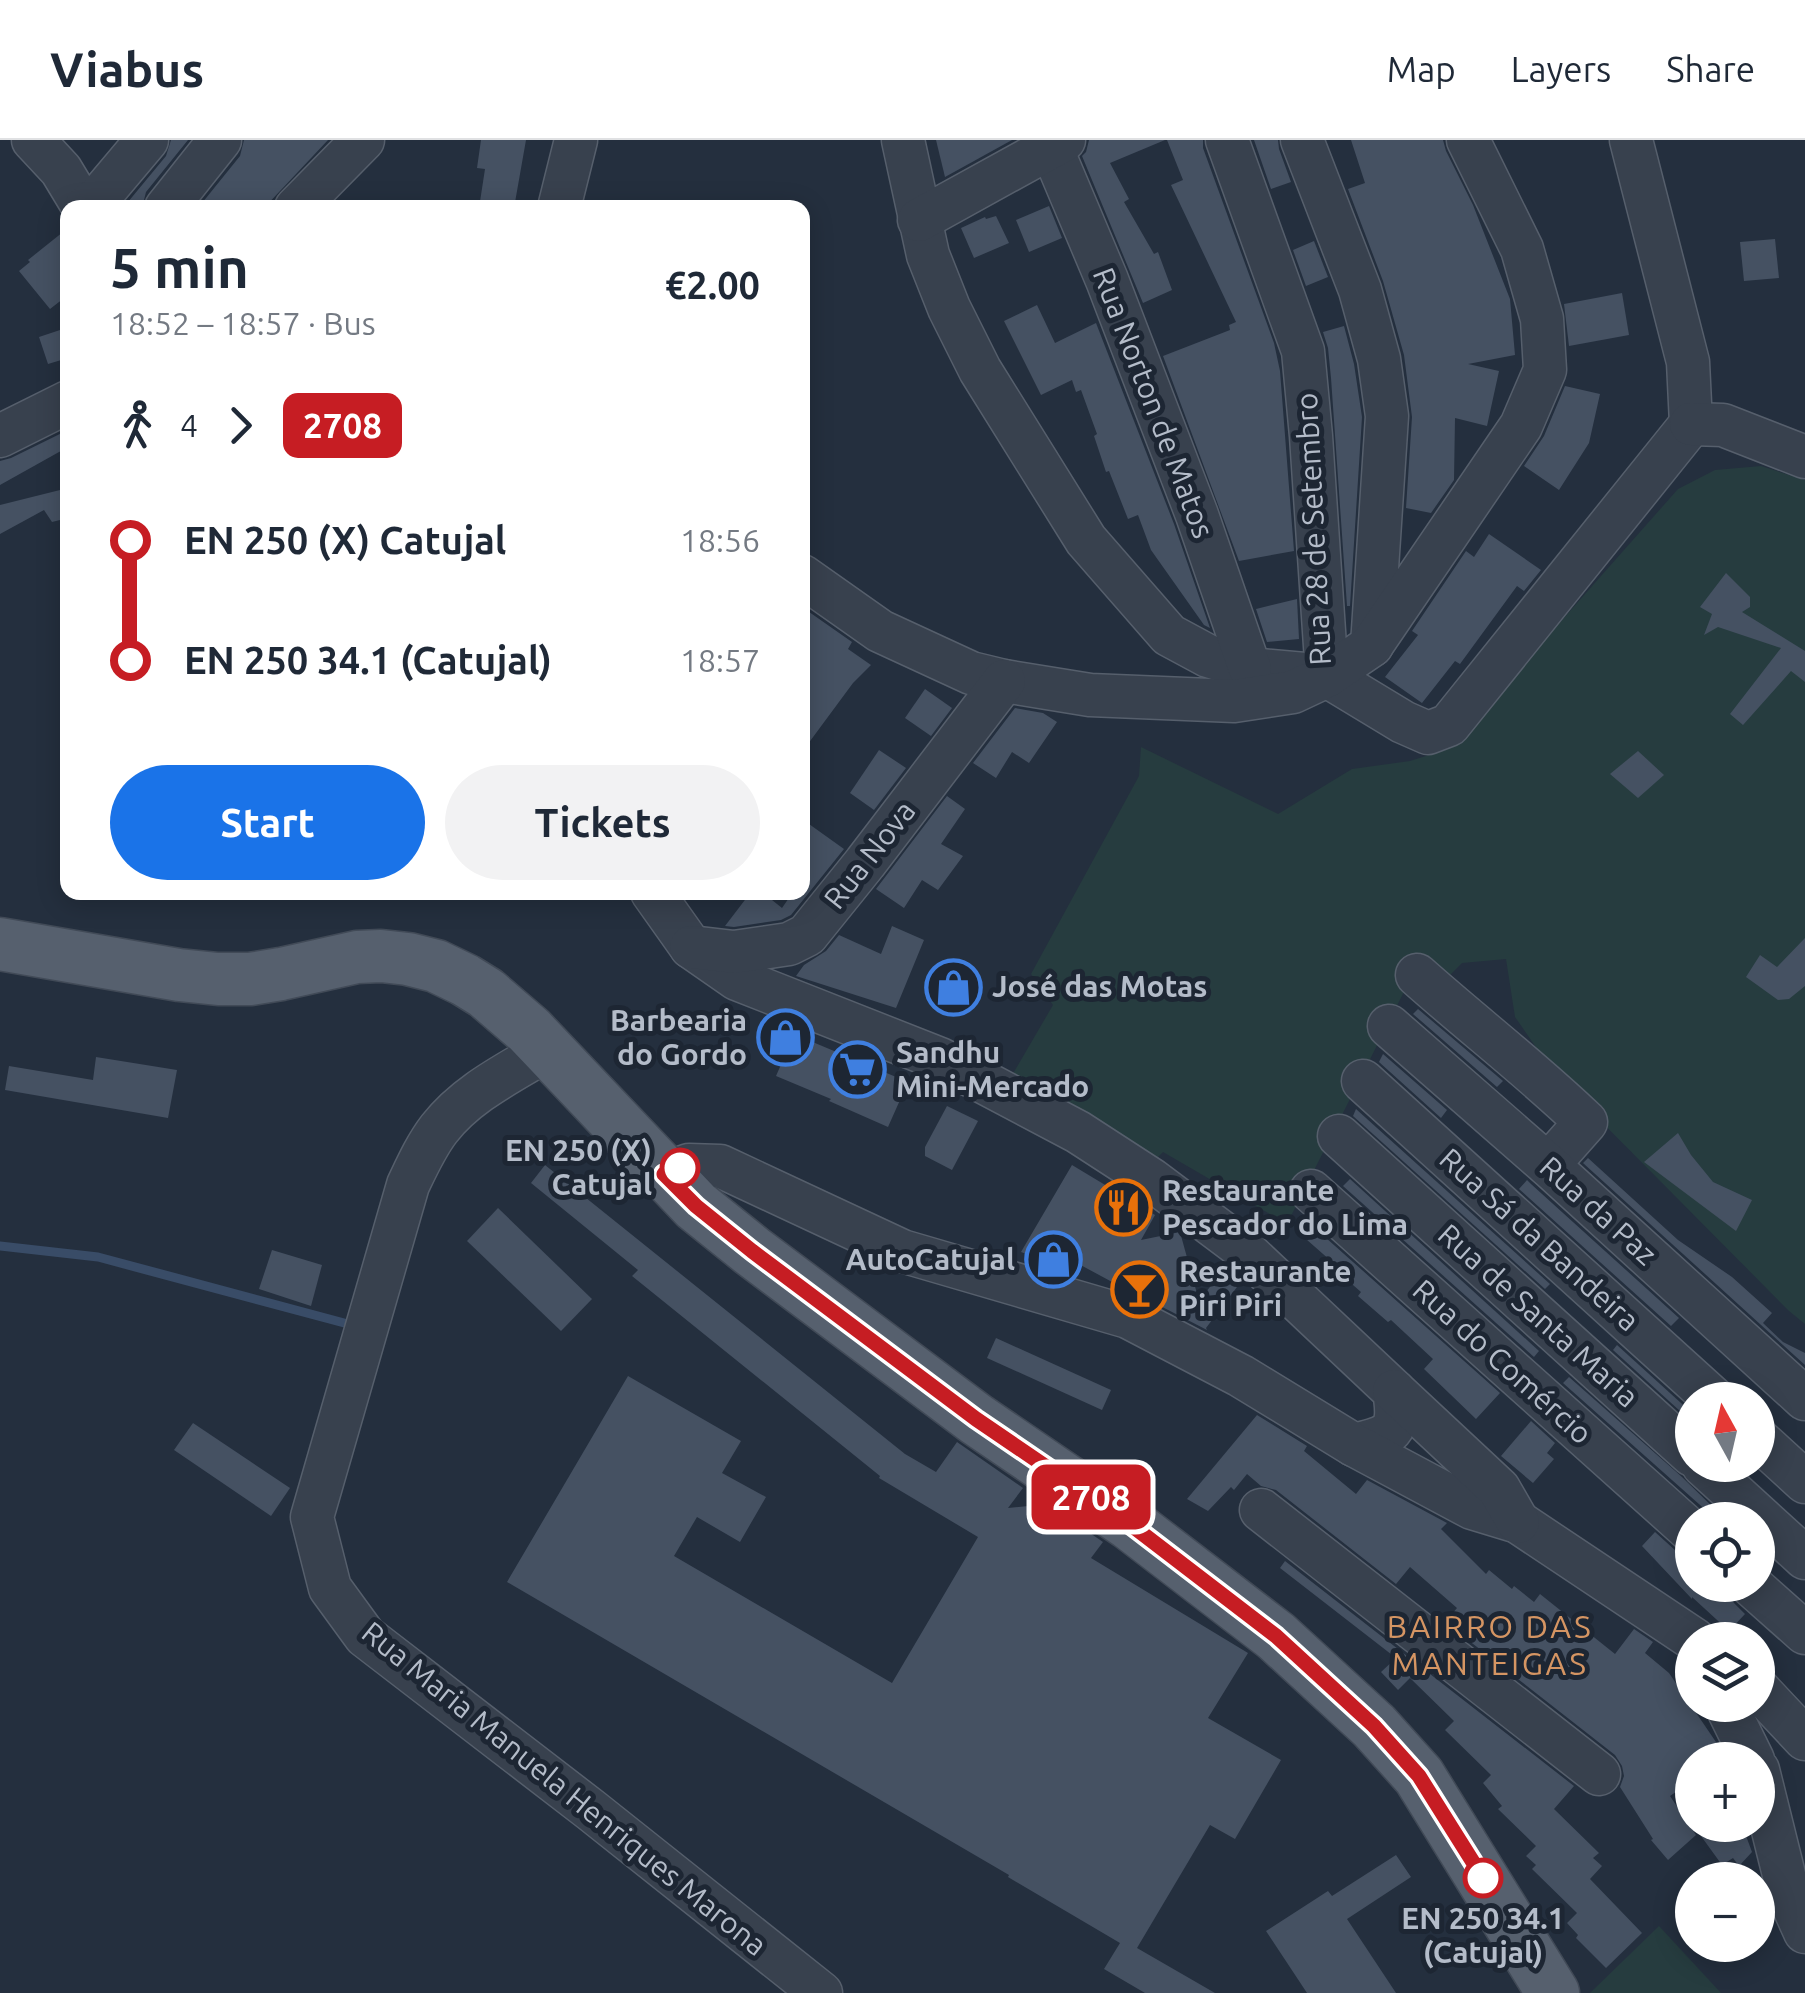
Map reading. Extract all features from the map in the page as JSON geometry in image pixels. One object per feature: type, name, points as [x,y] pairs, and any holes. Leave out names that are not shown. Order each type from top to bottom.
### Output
[{"type":"main road","points":[[0,944],[218,979],[250,979],[357,957],[380,956],[436,966],[486,993],[516,1018],[696,1206],[976,1419],[1130,1524],[1276,1636],[1374,1726],[1419,1776],[1553,1993]]},
{"type":"street","points":[[33,140],[61,170],[80,200]]},
{"type":"street","points":[[95,200],[147,140]]},
{"type":"street","points":[[172,200],[220,140]]},
{"type":"street","points":[[304,200],[363,140]]},
{"type":"street","points":[[562,200],[576,140]]},
{"type":"street","points":[[903,140],[928,256],[980,370],[1086,540],[1169,635],[1208,656],[1250,669],[1327,676],[1428,734],[1448,725],[1691,424],[1688,362],[1632,140]]},
{"type":"street","name":"Rua 28 de Setembro","points":[[810,582],[880,630],[970,673],[1004,681],[1090,695],[1234,701],[1293,692],[1327,676],[1303,350],[1227,140]]},
{"type":"street","points":[[1302,140],[1360,290],[1380,359],[1388,416],[1372,646]]},
{"type":"street","points":[[1327,676],[1372,646],[1521,426],[1545,370],[1542,319],[1522,249],[1468,140]]},
{"type":"street","points":[[919,220],[1054,142]]},
{"type":"street","name":"Rua Norton de Matos","points":[[1054,142],[1198,515],[1250,669]]},
{"type":"street","points":[[0,436],[60,406]]},
{"type":"street","points":[[1691,424],[1722,424],[1805,457]]},
{"type":"street","name":"Rua Nova","points":[[690,947],[734,952],[789,944],[807,935],[1004,681]]},
{"type":"street","points":[[658,900],[690,947],[737,979],[940,1059],[1078,1132],[1152,1180],[1240,1246],[1500,1489],[1518,1522]]},
{"type":"street","points":[[1417,975],[1586,1122],[1548,1165]]},
{"type":"street","name":"Rua da Paz","points":[[1389,1026],[1805,1399]]},
{"type":"street","name":"Rua Maria Manuela Henriques Marona","points":[[547,1050],[493,1081],[451,1115],[430,1143],[408,1185],[312,1516],[330,1588],[365,1636],[821,1993]]},
{"type":"street","name":"Rua Sá da Bandeira","points":[[1363,1081],[1695,1382]]},
{"type":"street","name":"Rua de Santa Maria","points":[[1339,1136],[1675,1440]]},
{"type":"street","points":[[664,1174],[689,1165],[720,1166],[902,1251],[1128,1317],[1241,1376],[1354,1446],[1472,1508],[1518,1522],[1675,1627]]},
{"type":"street","name":"Rua do Comércio","points":[[1311,1192],[1675,1517]]},
{"type":"street","points":[[1354,1446],[1382,1439],[1393,1427],[1398,1414],[1394,1391]]},
{"type":"street","points":[[1775,1454],[1805,1482]]},
{"type":"street","points":[[1722,1482],[1805,1558]]},
{"type":"street","points":[[1261,1510],[1599,1774]]},
{"type":"street","points":[[1770,1602],[1805,1633]]},
{"type":"street","points":[[1775,1707],[1805,1739]]},
{"type":"street","points":[[1775,1839],[1790,1899],[1805,1932]]},
{"type":"green space","points":[[1761,466],[1805,480],[1805,1324],[1556,1076],[1515,1017],[1506,959],[1462,963],[1441,984],[1419,962],[1287,1224],[1163,1152],[1150,1165],[1007,1084],[1053,1005],[1031,974],[1139,776],[1141,747],[1278,814],[1352,769],[1410,761],[1448,749],[1678,489],[1715,470]]},
{"type":"green space","points":[[1659,1926],[1675,1943],[1675,1962],[1692,1962],[1721,1993],[1590,1993]]},
{"type":"building","points":[[171,140],[188,140],[146,192],[144,200],[130,200],[166,156]]},
{"type":"building","points":[[244,140],[328,140],[272,200],[204,200],[240,156]]},
{"type":"building","points":[[481,140],[526,140],[515,200],[480,200],[485,169],[477,168]]},
{"type":"building","points":[[936,140],[1012,140],[945,177]]},
{"type":"building","points":[[1089,140],[1165,140],[1110,163],[1129,199],[1124,202],[1154,254],[1158,252],[1172,290],[1143,303],[1082,156]]},
{"type":"building","points":[[1167,140],[1203,140],[1274,343],[1280,371],[1294,551],[1239,561],[1163,356],[1230,330],[1229,325],[1236,322],[1171,185],[1183,180]]},
{"type":"building","points":[[1254,140],[1278,140],[1291,182],[1271,189]]},
{"type":"building","points":[[1351,140],[1443,140],[1510,299],[1515,355],[1468,364],[1499,371],[1487,426],[1455,418],[1454,480],[1431,513],[1406,508],[1412,417],[1404,355],[1383,281],[1348,189],[1365,183]]},
{"type":"building","points":[[1049,206],[1062,238],[1029,252],[1016,220]]},
{"type":"building","points":[[996,216],[1009,243],[974,258],[961,228]]},
{"type":"building","points":[[60,234],[60,301],[50,309],[19,271]]},
{"type":"building","points":[[1775,239],[1779,278],[1744,281],[1740,242]]},
{"type":"building","points":[[1314,241],[1328,277],[1306,286],[1293,250]]},
{"type":"building","points":[[1622,293],[1629,335],[1569,346],[1564,304]]},
{"type":"building","points":[[1037,305],[1055,343],[1096,323],[1210,628],[1151,550],[1138,515],[1128,519],[1109,471],[1106,472],[1081,390],[1076,392],[1072,380],[1041,395],[1004,321]]},
{"type":"building","points":[[1344,326],[1362,417],[1350,606],[1331,378],[1323,332]]},
{"type":"building","points":[[60,330],[60,360],[48,364],[39,337]]},
{"type":"building","points":[[1565,386],[1600,394],[1589,443],[1559,490],[1524,466],[1544,436]]},
{"type":"building","points":[[60,434],[60,451],[0,485],[0,461]]},
{"type":"building","points":[[60,490],[60,520],[52,522],[44,510],[0,534],[0,505]]},
{"type":"building","points":[[1489,534],[1541,570],[1524,591],[1517,586],[1460,664],[1455,661],[1422,703],[1385,677],[1418,635],[1412,631],[1466,551],[1474,557]]},
{"type":"building","points":[[1726,573],[1750,597],[1750,607],[1742,612],[1805,651],[1805,682],[1791,671],[1743,725],[1730,714],[1781,648],[1718,627],[1704,635],[1712,614],[1700,607]]},
{"type":"building","points":[[1297,599],[1299,639],[1267,642],[1256,609]]},
{"type":"building","points":[[810,613],[852,642],[848,649],[871,665],[810,741]]},
{"type":"building","points":[[925,689],[952,708],[931,736],[905,718]]},
{"type":"building","points":[[1015,708],[1043,713],[1057,722],[1029,763],[1012,752],[996,778],[973,763]]},
{"type":"building","points":[[879,750],[906,768],[874,810],[850,793]]},
{"type":"building","points":[[1638,751],[1664,775],[1638,798],[1610,774]]},
{"type":"building","points":[[947,796],[965,809],[941,844],[963,856],[938,890],[922,880],[904,908],[876,889]]},
{"type":"building","points":[[810,825],[844,849],[810,891]]},
{"type":"building","points":[[745,900],[772,900],[782,908],[788,900],[803,900],[791,915],[781,920],[725,926]]},
{"type":"building","points":[[892,926],[924,940],[896,1008],[796,976],[839,935],[881,954]]},
{"type":"building","points":[[1805,938],[1805,986],[1789,999],[1778,1000],[1746,977],[1760,955],[1777,967]]},
{"type":"building","points":[[1418,1009],[1503,1081],[1497,1087],[1413,1014]]},
{"type":"building","points":[[784,1030],[908,1082],[888,1127],[776,1076],[783,1060],[773,1056]]},
{"type":"building","points":[[1383,1054],[1447,1110],[1441,1118],[1379,1062]]},
{"type":"building","points":[[96,1057],[177,1070],[168,1118],[5,1090],[9,1066],[93,1080]]},
{"type":"building","points":[[947,1106],[978,1121],[952,1170],[925,1156],[925,1147]]},
{"type":"building","points":[[1356,1109],[1550,1284],[1545,1289],[1353,1116]]},
{"type":"building","points":[[1678,1133],[1713,1182],[1752,1200],[1736,1231],[1644,1162]]},
{"type":"building","points":[[1588,1158],[1678,1240],[1732,1277],[1772,1313],[1763,1323],[1783,1342],[1805,1353],[1805,1365],[1583,1163]]},
{"type":"building","points":[[545,1165],[905,1454],[936,1472],[957,1442],[1023,1488],[1008,1508],[1048,1504],[1103,1542],[1091,1558],[1248,1653],[1208,1718],[1281,1760],[1235,1839],[1210,1825],[1137,1948],[1215,1993],[1145,1993],[1104,1969],[1120,1943],[507,1582],[628,1376],[741,1441],[722,1473],[766,1497],[740,1542],[697,1517],[674,1556],[892,1683],[978,1537],[879,1478],[632,1276],[638,1270],[531,1183]]},
{"type":"building","points":[[1072,1165],[1155,1215],[1141,1240],[1180,1232],[1199,1301],[1220,1274],[1237,1287],[1207,1330],[1139,1295],[1112,1286],[1114,1283],[1075,1262],[1070,1270],[1021,1252]]},
{"type":"building","points":[[1350,1179],[1539,1351],[1534,1357],[1343,1186]]},
{"type":"building","points":[[1527,1180],[1679,1318],[1671,1326],[1519,1189]]},
{"type":"building","points":[[498,1208],[592,1299],[561,1331],[467,1241]]},
{"type":"building","points":[[1307,1221],[1500,1393],[1476,1419],[1424,1369],[1433,1359],[1358,1296],[1361,1292],[1298,1232]]},
{"type":"building","points":[[272,1250],[322,1265],[311,1306],[259,1289]]},
{"type":"building","points":[[996,1338],[1111,1390],[1102,1410],[987,1358]]},
{"type":"building","points":[[1617,1345],[1675,1398],[1675,1407],[1613,1350]]},
{"type":"building","points":[[1569,1377],[1675,1471],[1675,1482],[1687,1482],[1708,1502],[1697,1502],[1563,1383]]},
{"type":"building","points":[[1257,1415],[1307,1446],[1304,1451],[1356,1494],[1367,1480],[1447,1523],[1441,1529],[1486,1574],[1489,1570],[1534,1602],[1540,1594],[1615,1654],[1634,1629],[1653,1642],[1645,1653],[1675,1682],[1675,1722],[1702,1722],[1716,1742],[1675,1742],[1675,1793],[1670,1796],[1675,1804],[1675,1842],[1688,1842],[1668,1860],[1651,1840],[1620,1787],[1624,1776],[1615,1755],[1445,1622],[1457,1608],[1410,1567],[1396,1584],[1276,1490],[1261,1486],[1247,1474],[1208,1511],[1187,1499]]},
{"type":"building","points":[[1531,1421],[1555,1443],[1547,1453],[1554,1459],[1533,1483],[1501,1456]]},
{"type":"building","points":[[193,1423],[290,1488],[271,1516],[174,1450]]},
{"type":"building","points":[[1655,1532],[1675,1550],[1675,1581],[1642,1546]]},
{"type":"building","points":[[1285,1561],[1574,1786],[1554,1809],[1599,1853],[1593,1858],[1602,1866],[1590,1879],[1642,1933],[1606,1968],[1576,1938],[1578,1935],[1567,1923],[1577,1913],[1532,1869],[1536,1865],[1526,1856],[1536,1846],[1498,1809],[1502,1806],[1483,1783],[1491,1775],[1445,1730],[1454,1721],[1410,1678],[1398,1690],[1381,1672],[1396,1658],[1280,1568]]},
{"type":"building","points":[[1697,1602],[1733,1602],[1745,1614],[1737,1622],[1719,1622]]},
{"type":"building","points":[[1705,1842],[1748,1842],[1752,1852],[1743,1862],[1733,1858],[1720,1862]]},
{"type":"building","points":[[1396,1855],[1411,1877],[1347,1919],[1396,1993],[1307,1993],[1266,1931],[1328,1891],[1332,1896]]},
{"type":"waterway","points":[[0,1246],[98,1257],[348,1324]]},
{"type":"bus line","name":"2708","points":[[680,1168],[664,1174],[696,1206],[752,1251],[976,1419],[1130,1524],[1276,1636],[1374,1726],[1419,1776],[1483,1878]]},
{"type":"place","name":"José das Motas","points":[[953,987]]},
{"type":"place","name":"Barbearia do Gordo","points":[[786,1038]]},
{"type":"place","name":"Sandhu Mini-Mercado","points":[[857,1070]]},
{"type":"place","name":"EN 250 (X) Catujal","points":[[680,1168]]},
{"type":"place","name":"Restaurante Pescador do Lima","points":[[1123,1208]]},
{"type":"place","name":"AutoCatujal","points":[[1054,1260]]},
{"type":"place","name":"Restaurante Piri Piri","points":[[1140,1289]]},
{"type":"place","name":"EN 250 34.1 (Catujal)","points":[[1483,1878]]},
{"type":"district","name":"BAIRRO DAS MANTEIGAS","points":[[1490,1646]]}]
